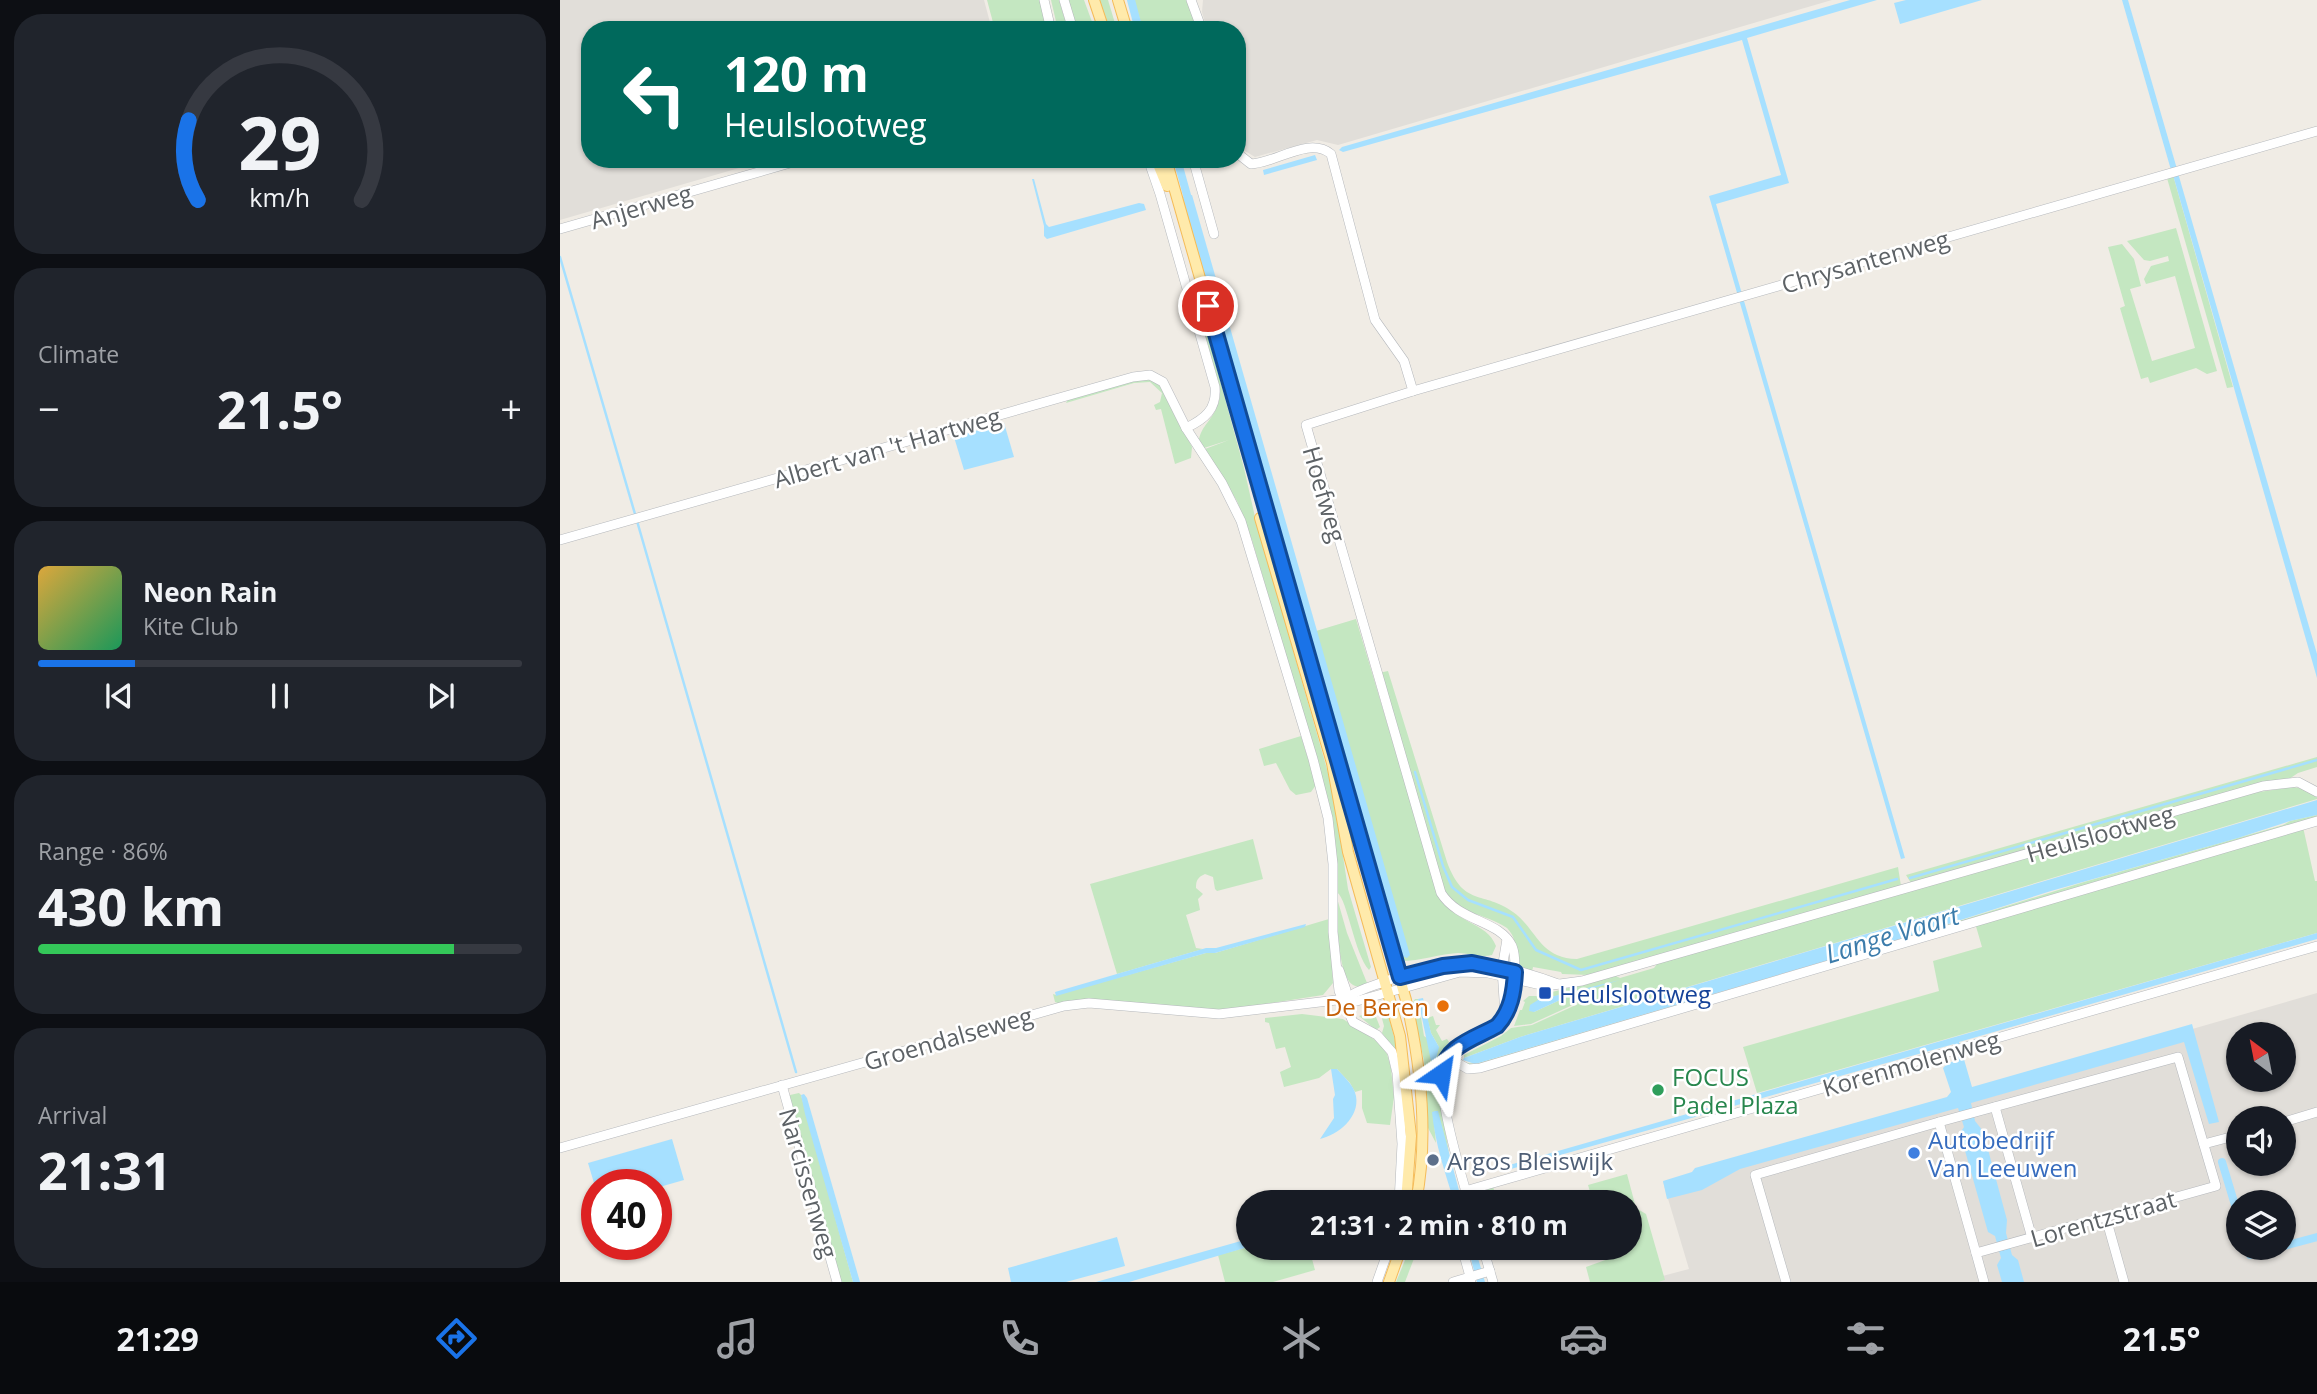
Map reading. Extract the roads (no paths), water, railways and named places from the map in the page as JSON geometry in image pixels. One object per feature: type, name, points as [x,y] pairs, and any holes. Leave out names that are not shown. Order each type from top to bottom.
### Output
[{"type":"main road","points":[[1094,0],[1101,21]]},
{"type":"main road","points":[[1118,0],[1124,21]]},
{"type":"main road","points":[[1160,168],[1167,183],[1283,600],[1332,763],[1348,852],[1400,1036],[1410,1136],[1407,1190]]},
{"type":"main road","points":[[1169,168],[1401,982],[1415,1042],[1422,1122],[1423,1153],[1418,1190]]},
{"type":"main road","points":[[1389,1282],[1397,1260]]},
{"type":"street","points":[[1044,0],[1049,21]]},
{"type":"street","points":[[1064,0],[1070,21]]},
{"type":"street","points":[[1191,0],[1199,21]]},
{"type":"street","name":"Chrysantenweg","points":[[1413,391],[2317,131]]},
{"type":"street","points":[[1246,160],[1251,164],[1312,147],[1324,148],[1331,154],[1375,320],[1404,361],[1413,391]]},
{"type":"street","name":"Anjerweg","points":[[560,229],[773,168]]},
{"type":"street","points":[[1151,168],[1215,387],[1212,409],[1205,418],[1186,428],[1222,483],[1241,521],[1322,792],[1332,846],[1333,932],[1338,968],[1346,990],[1345,999],[1353,1021],[1377,1035],[1392,1052],[1402,1144],[1400,1190]]},
{"type":"street","points":[[1196,168],[1214,234]]},
{"type":"street","name":"Albert van 't Hartweg","points":[[560,540],[1143,374],[1163,382],[1186,428]]},
{"type":"street","name":"Hoefweg","points":[[1413,391],[1306,425],[1441,893],[1460,913],[1497,929],[1507,939]]},
{"type":"street","name":"Heulslootweg","points":[[1386,987],[1443,966],[1472,963],[1545,986],[1582,981],[2263,786],[2298,782],[2317,792]]},
{"type":"street","points":[[1447,1058],[1468,1069],[1480,1068],[2317,821]]},
{"type":"street","points":[[1505,1015],[1502,972],[1507,939]]},
{"type":"street","points":[[1465,1190],[1441,1088],[1442,1068],[1457,1047],[1497,1026],[1505,1015],[1511,1003],[1514,976],[1513,949],[1507,939]]},
{"type":"street","name":"Korenmolenweg","points":[[1468,1190],[2317,946]]},
{"type":"street","name":"Groendalseweg","points":[[560,1148],[1064,1006],[1101,1004],[1219,1014],[1345,999],[1355,992],[1386,987]]},
{"type":"street","points":[[1786,1282],[1755,1175],[2178,1057],[2204,1144],[2226,1138]]},
{"type":"street","name":"Narcissenweg","points":[[782,1085],[837,1282]]},
{"type":"street","points":[[1995,1107],[2032,1238]]},
{"type":"street","points":[[2296,1118],[2317,1112]]},
{"type":"street","points":[[1939,1122],[1984,1282]]},
{"type":"street","name":"Lorentzstraat","points":[[1976,1253],[2216,1186],[2204,1144]]},
{"type":"street","points":[[2106,1218],[2124,1282]]},
{"type":"street","points":[[1377,1282],[1385,1260]]},
{"type":"street","points":[[1469,1260],[1478,1276]]},
{"type":"street","points":[[1453,1282],[1478,1276],[1493,1282]]},
{"type":"water","points":[[1850,0],[1877,0],[1747,38],[1789,183],[1716,204],[1905,858],[1901,859],[1709,196],[1781,175],[1742,40],[1343,152],[1339,150]]},
{"type":"water","points":[[1906,0],[1982,0],[1900,24],[1894,3]]},
{"type":"water","points":[[2122,0],[2128,0],[2177,169],[2171,170]]},
{"type":"water","points":[[1315,155],[1317,160],[1264,175],[1263,170]]},
{"type":"water","points":[[2178,173],[2317,654],[2317,678],[2173,175]]},
{"type":"water","points":[[1032,179],[1049,227],[1139,203],[1144,204],[1146,210],[1047,239],[1044,236]]},
{"type":"water","points":[[1192,195],[1410,955],[1407,958],[1402,956],[1248,428],[1183,197]]},
{"type":"water","points":[[1004,423],[1014,457],[964,470],[954,437]]},
{"type":"water","name":"Lange Vaart","points":[[2317,800],[2317,815],[2051,891],[1914,935],[1475,1064],[1463,1060],[1520,1037]]},
{"type":"water","points":[[1306,924],[1305,927],[1215,953],[1206,953],[1056,996],[1055,992],[1206,948],[1216,948]]},
{"type":"water","points":[[2317,933],[2317,939],[1959,1042],[1972,1087],[2192,1024],[2219,1122],[2209,1124],[2184,1042],[1971,1103],[1975,1121],[1983,1131],[2007,1220],[2006,1233],[2012,1255],[2018,1260],[2024,1282],[2002,1282],[1997,1265],[2001,1258],[1995,1236],[1988,1232],[1960,1133],[1964,1127],[1958,1108],[1740,1169],[1702,1190],[1667,1199],[1663,1181],[1692,1172],[1695,1168],[1947,1097],[1951,1092],[1943,1068],[1958,1059],[1954,1044],[1500,1172],[1499,1168]]},
{"type":"water","points":[[1620,980],[1571,995],[1534,1012],[1529,1011],[1530,1005],[1538,1000]]},
{"type":"water","points":[[1423,998],[1431,1033],[1439,1047],[1436,1059],[1431,1061],[1418,999]]},
{"type":"water","points":[[1331,1069],[1337,1069],[1355,1092],[1355,1111],[1346,1124],[1334,1134],[1320,1139],[1334,1118],[1335,1095]]},
{"type":"water","points":[[804,1094],[860,1282],[853,1282],[805,1114],[801,1095]]},
{"type":"water","points":[[1438,1111],[1459,1190],[1450,1190],[1438,1147],[1432,1112]]},
{"type":"water","points":[[672,1139],[684,1180],[672,1183],[672,1169],[590,1169],[588,1163]]},
{"type":"water","points":[[1117,1237],[1125,1266],[1066,1282],[1011,1282],[1008,1268]]},
{"type":"water","points":[[1236,1242],[1236,1251],[1129,1282],[1096,1282]]},
{"type":"water","points":[[1471,1260],[1479,1260],[1485,1282],[1477,1282]]},
{"type":"waterway","points":[[1131,0],[1137,21]]},
{"type":"waterway","points":[[1179,168],[1190,206]]},
{"type":"waterway","points":[[560,257],[635,514]]},
{"type":"waterway","points":[[637,521],[796,1072]]},
{"type":"waterway","points":[[1910,878],[2317,760]]},
{"type":"waterway","points":[[1415,772],[1443,866],[1452,887],[1468,900],[1513,917],[1536,950],[1581,970],[1897,879]]},
{"type":"waterway","points":[[2222,1162],[2230,1190]]},
{"type":"waterway","points":[[2296,1243],[2317,1237]]},
{"type":"place","name":"Heulslootweg","points":[[1545,993]]},
{"type":"place","name":"De Beren","points":[[1443,1006]]},
{"type":"place","name":"FOCUS Padel Plaza","points":[[1658,1090]]},
{"type":"place","name":"Autobedrijf Van Leeuwen","points":[[1914,1153]]},
{"type":"place","name":"Argos Bleiswijk","points":[[1433,1160]]}]
